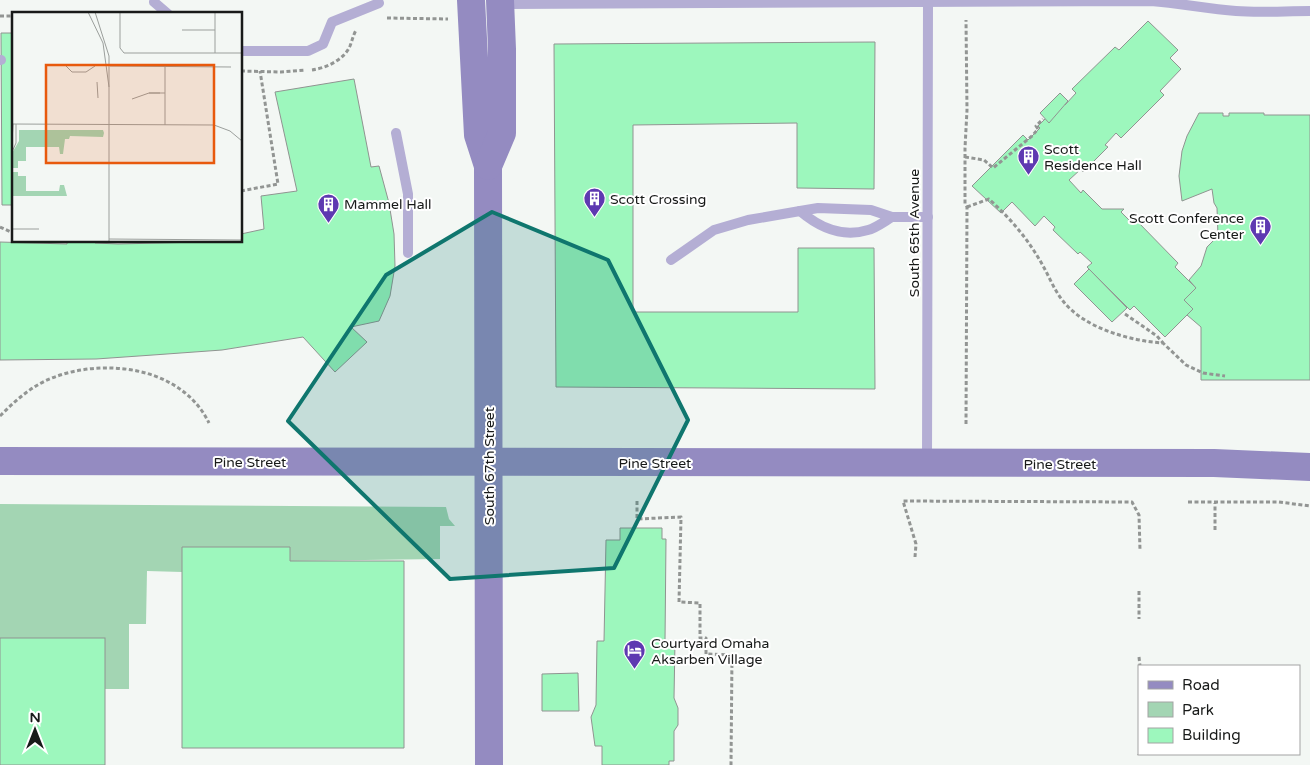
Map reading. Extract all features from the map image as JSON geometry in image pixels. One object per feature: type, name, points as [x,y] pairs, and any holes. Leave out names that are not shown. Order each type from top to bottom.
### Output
[{"type":"street","name":"South 67th Street","points":[[471,0],[478,135],[488,166],[490,463],[489,765]]},
{"type":"street","name":"South 67th Street","points":[[488,166],[502,132],[500,2]]},
{"type":"street","name":"Pine Street","points":[[0,461],[1214,463],[1310,468]]},
{"type":"lane","points":[[500,2],[1151,1],[1238,11],[1310,11]]},
{"type":"lane","points":[[154,2],[166,12]]},
{"type":"lane","name":"South 65th Avenue","points":[[927,464],[928,2]]},
{"type":"lane","points":[[242,51],[308,51],[323,44],[332,22],[379,3]]},
{"type":"lane","points":[[396,133],[408,194],[408,253]]},
{"type":"lane","points":[[671,260],[714,230],[748,220],[800,211],[818,208],[871,210],[892,217],[928,217]]},
{"type":"lane","points":[[800,211],[813,222],[833,231],[850,233],[869,230],[892,217]]},
{"type":"path","points":[[381,18],[445,18],[452,21]]},
{"type":"path","points":[[966,20],[966,424]]},
{"type":"path","points":[[242,71],[281,72],[321,69],[337,61],[349,48],[358,26]]},
{"type":"path","points":[[242,191],[278,184],[260,71]]},
{"type":"path","points":[[965,157],[984,160],[993,168],[1032,136],[1038,129],[1036,126],[1042,118]]},
{"type":"path","points":[[967,207],[989,199],[1007,216],[1033,250],[1063,301],[1082,318],[1110,332],[1146,342],[1163,343]]},
{"type":"path","points":[[0,227],[12,233]]},
{"type":"path","points":[[1125,314],[1157,336],[1186,365],[1203,374],[1225,376]]},
{"type":"path","points":[[0,416],[25,392],[45,381],[70,372],[103,367],[133,370],[156,377],[181,390],[204,412],[210,423]]},
{"type":"path","points":[[637,501],[637,519],[681,517],[680,602],[700,603],[700,638],[706,638],[706,654],[732,656],[731,765]]},
{"type":"path","points":[[915,557],[916,544],[903,502],[1132,502],[1140,516],[1140,550]]},
{"type":"path","points":[[1188,502],[1279,502],[1310,506]]},
{"type":"path","points":[[1215,503],[1215,530]]},
{"type":"path","points":[[1139,591],[1140,619]]},
{"type":"path","points":[[1139,657],[1140,665]]},
{"type":"highlighted area","points":[[492,212],[608,260],[688,420],[614,568],[450,579],[288,421],[386,275]]},
{"type":"green space","points":[[0,504],[446,507],[449,519],[455,526],[440,526],[440,559],[290,561],[290,547],[182,547],[182,572],[147,571],[146,624],[129,624],[129,689],[105,689],[105,638],[0,638]]},
{"type":"building","name":"Scott Residence Hall","points":[[1148,21],[1178,50],[1170,58],[1181,69],[1160,91],[1164,95],[1121,138],[1116,133],[1105,145],[1108,147],[1083,172],[1081,169],[1069,180],[1081,193],[1083,190],[1102,209],[1124,209],[1121,212],[1133,224],[1136,220],[1178,263],[1175,267],[1196,288],[1184,300],[1193,309],[1165,337],[1134,306],[1130,310],[1087,267],[1092,263],[1080,252],[1078,254],[1053,230],[1055,227],[1044,216],[1035,226],[1012,202],[1001,213],[972,186],[1023,135],[1028,140],[1040,128],[1038,126],[1062,102],[1065,105],[1076,93],[1072,89],[1115,47],[1119,50]]},
{"type":"building","points":[[1,33],[12,33],[12,205],[2,205]]},
{"type":"building","name":"Scott Crossing","points":[[875,42],[874,189],[797,188],[797,123],[633,125],[633,312],[798,312],[798,248],[874,248],[875,389],[556,387],[554,44]]},
{"type":"building","name":"Mammel Hall","points":[[354,79],[371,167],[379,166],[389,203],[394,234],[395,266],[390,296],[379,321],[351,327],[367,342],[335,372],[303,337],[222,350],[96,359],[0,360],[0,242],[67,244],[67,242],[95,242],[118,244],[242,242],[242,234],[264,229],[261,196],[297,191],[275,92]]},
{"type":"building","points":[[1060,93],[1068,101],[1049,123],[1040,113]]},
{"type":"building","name":"Scott Conference Center","points":[[1199,113],[1223,113],[1223,116],[1229,116],[1229,113],[1310,115],[1310,380],[1201,380],[1201,327],[1187,315],[1193,309],[1184,300],[1196,288],[1189,280],[1201,266],[1207,247],[1218,236],[1217,208],[1214,203],[1212,189],[1182,201],[1179,176],[1182,151],[1187,136]]},
{"type":"building","points":[[1089,269],[1127,308],[1112,322],[1074,284]]},
{"type":"building","name":"Courtyard Omaha Aksarben Village","points":[[620,528],[662,528],[662,539],[666,539],[665,641],[675,641],[674,698],[678,708],[678,725],[674,731],[674,761],[669,761],[669,765],[602,765],[602,746],[595,746],[591,717],[596,705],[597,641],[604,641],[606,540],[620,540]]},
{"type":"building","points":[[182,547],[290,547],[290,561],[404,561],[404,748],[182,748]]},
{"type":"building","points":[[0,638],[105,638],[105,765],[0,765]]},
{"type":"building","points":[[578,673],[579,711],[542,711],[542,674]]},
{"type":"place","name":"Scott Residence Hall","points":[[1028,176]]},
{"type":"place","name":"Scott Crossing","points":[[594,218]]},
{"type":"place","name":"Mammel Hall","points":[[328,223]]},
{"type":"place","name":"Scott Conference Center","points":[[1260,245]]},
{"type":"place","name":"Courtyard Omaha Aksarben Village","points":[[635,670]]}]
